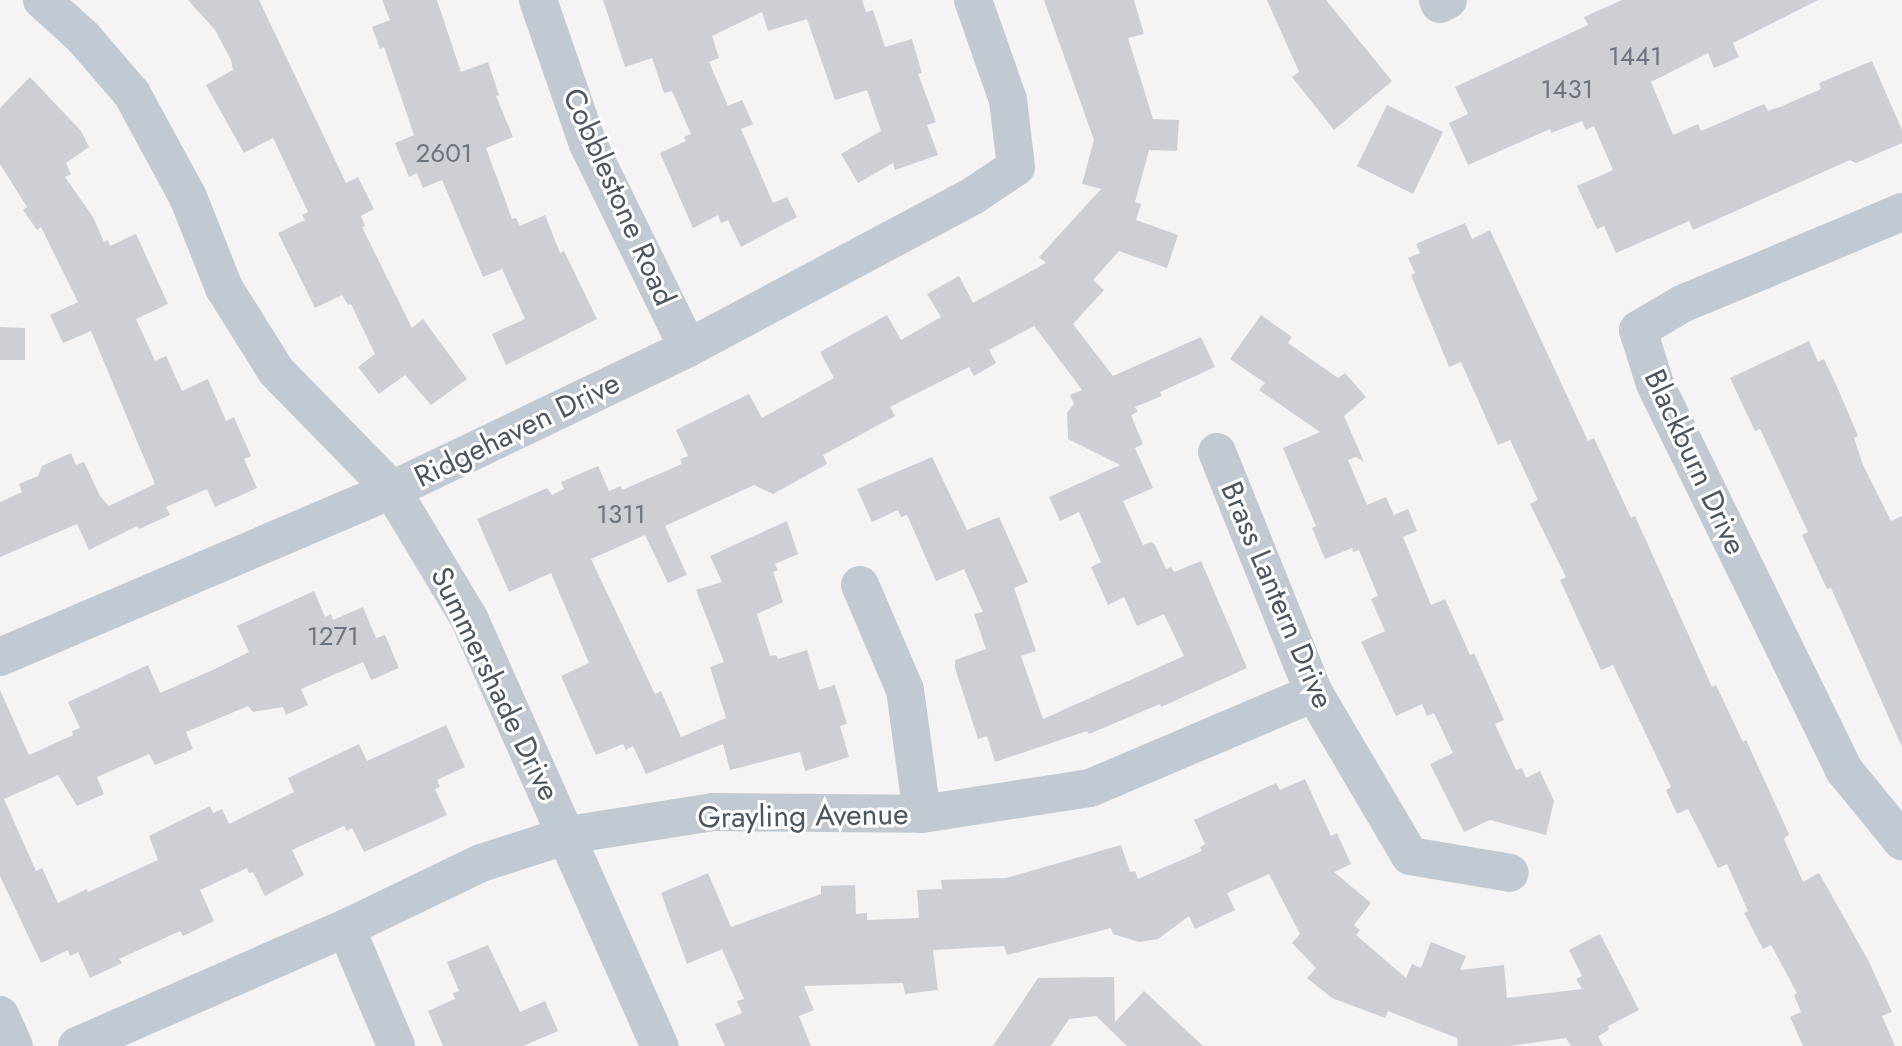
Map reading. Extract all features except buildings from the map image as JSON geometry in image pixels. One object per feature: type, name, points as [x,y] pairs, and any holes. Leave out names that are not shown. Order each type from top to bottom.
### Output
[{"type":"street","name":"Summershade Drive","points":[[42,0],[83,37],[132,94],[188,197],[224,288],[276,371],[392,490],[469,618],[660,1046]]},
{"type":"street","name":"Cobblestone Road","points":[[538,0],[588,144],[688,348]]},
{"type":"street","name":"Ridgehaven Drive","points":[[0,657],[392,490],[688,348],[974,195],[1016,167],[1008,100],[973,0]]},
{"type":"street","name":"Blackburn Drive","points":[[1902,212],[1682,304],[1638,330],[1655,384],[1844,770],[1902,841]]},
{"type":"street","name":"Brass Lantern Drive","points":[[1217,452],[1314,693],[1410,856],[1510,873]]},
{"type":"street","points":[[860,585],[905,690],[922,814]]},
{"type":"street","name":"Grayling Avenue","points":[[77,1046],[346,928],[481,863],[568,835],[713,812],[922,814],[1090,788],[1314,693]]},
{"type":"street","points":[[346,928],[396,1046]]},
{"type":"street","points":[[0,1015],[14,1046]]}]
